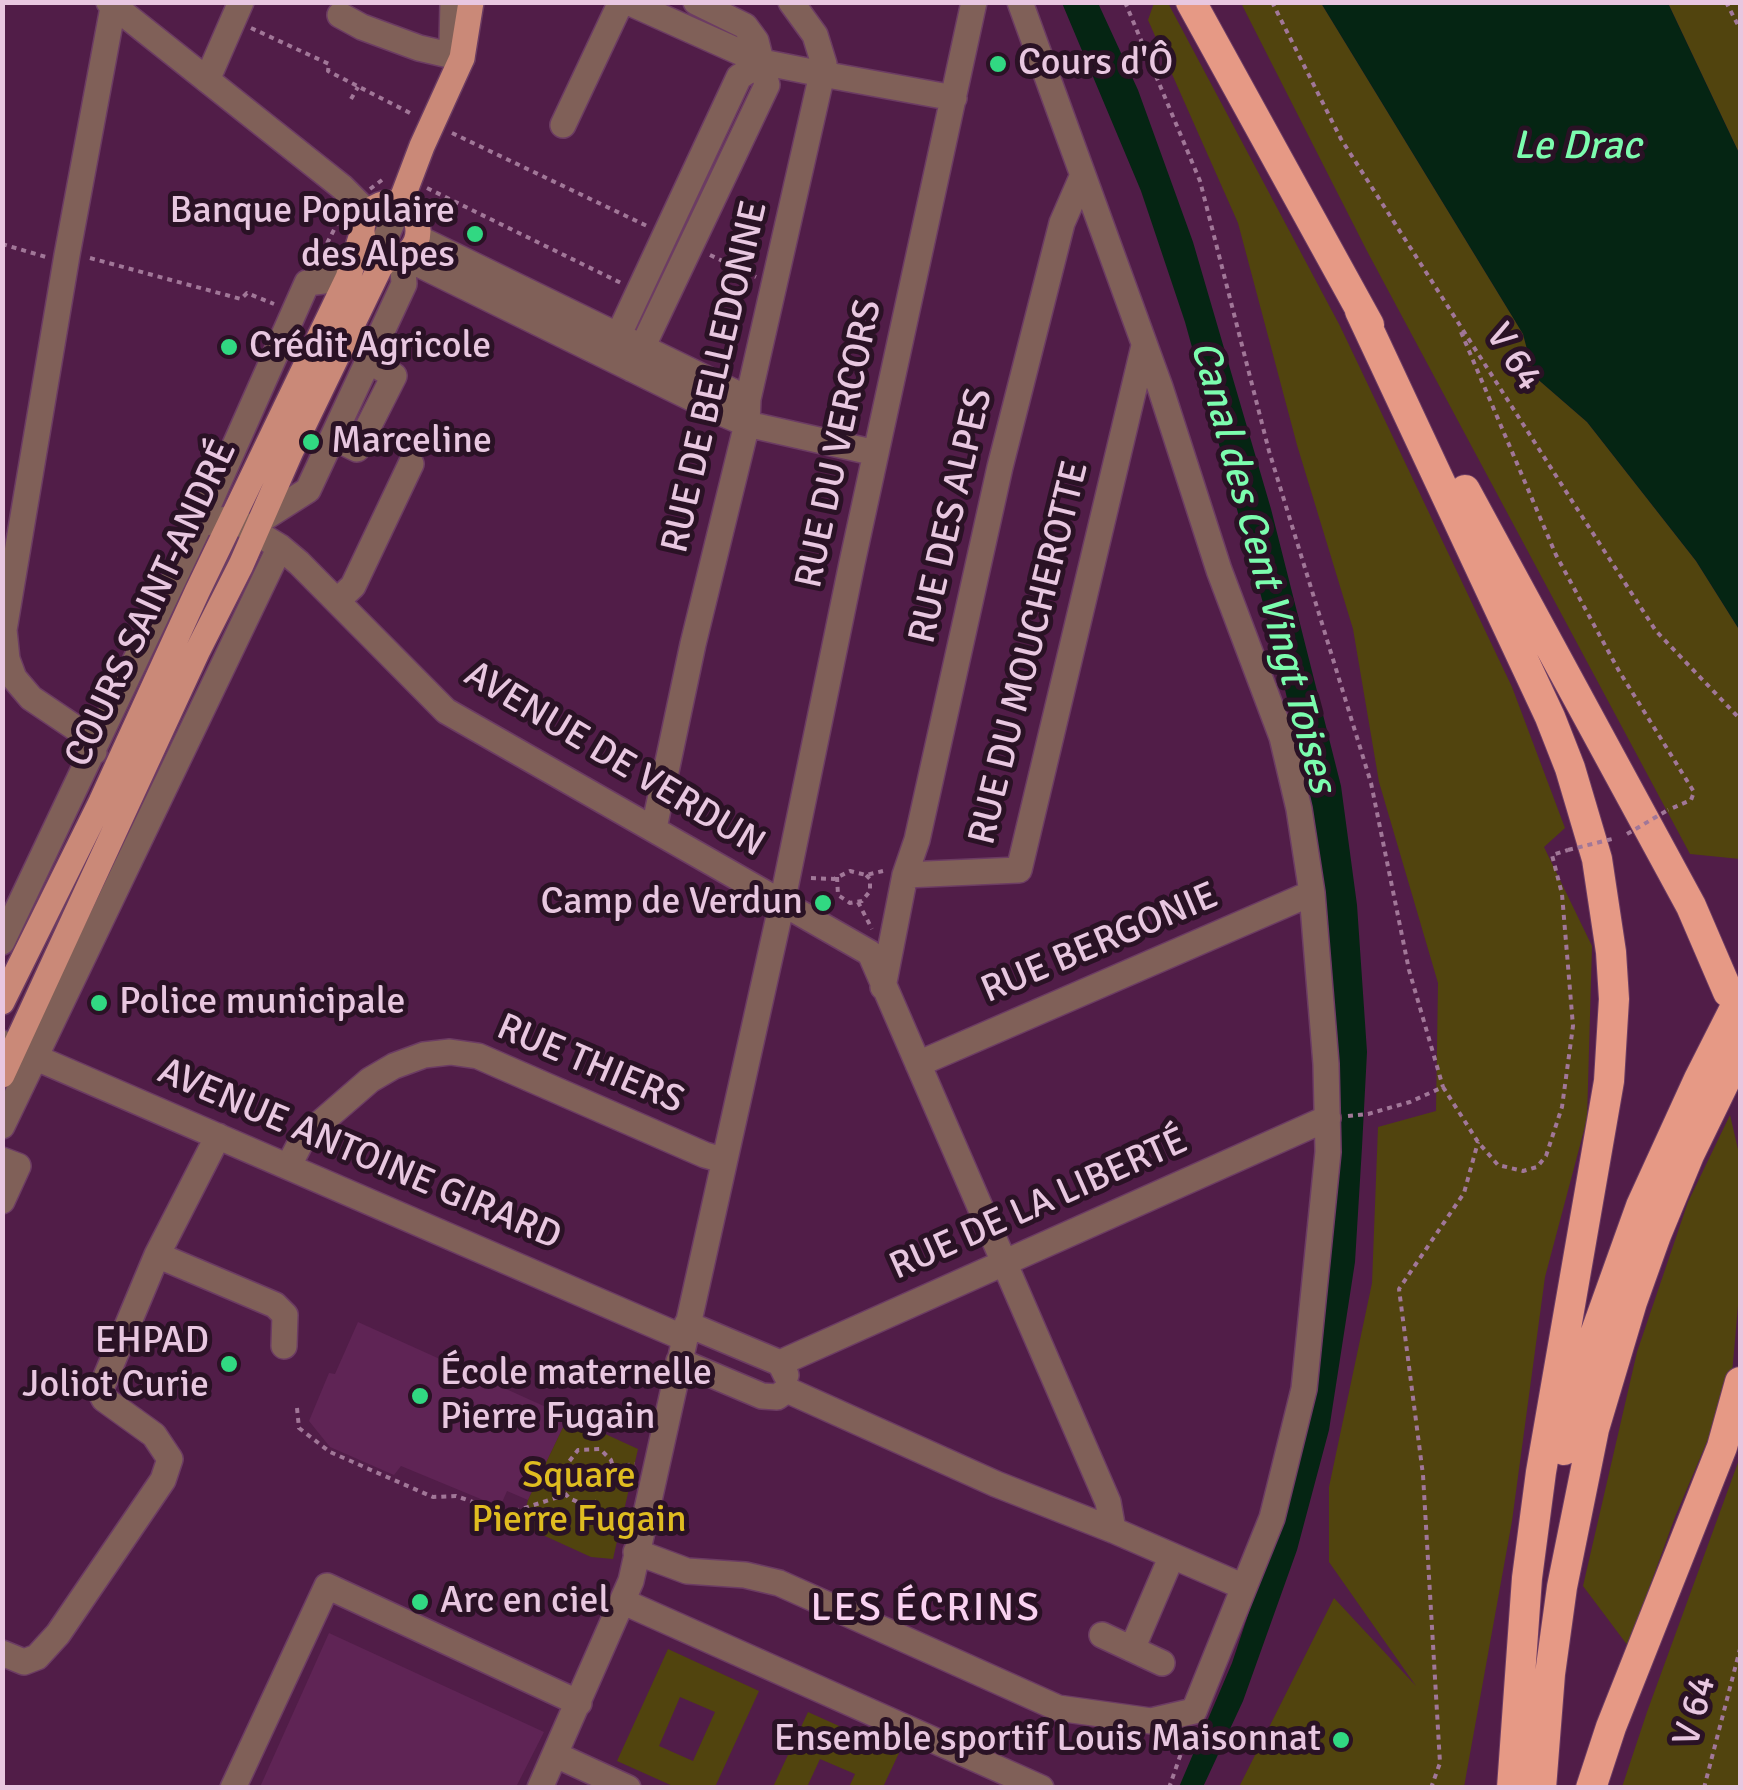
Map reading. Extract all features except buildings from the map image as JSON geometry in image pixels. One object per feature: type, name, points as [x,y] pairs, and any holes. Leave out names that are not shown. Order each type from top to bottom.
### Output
[{"type":"highway","points":[[1191,2],[1632,794],[1734,995],[1654,1174],[1594,1337],[1559,1470],[1520,1677]]},
{"type":"highway","points":[[1360,311],[1550,717],[1586,817],[1606,904],[1614,999],[1610,1067],[1604,1122],[1541,1472],[1527,1578],[1512,1788]]},
{"type":"highway","points":[[1541,1788],[1562,1587],[1599,1412],[1656,1235],[1689,1155],[1740,1050]]},
{"type":"highway","points":[[1592,1788],[1611,1727],[1722,1447],[1740,1382]]},
{"type":"main road","points":[[400,204],[471,2]]},
{"type":"main road","points":[[382,204],[400,204],[415,217],[396,252],[365,243],[365,223],[382,204]]},
{"type":"main road","name":"COURS SAINT-ANDRÉ","points":[[2,1002],[348,278],[365,223]]},
{"type":"main road","name":"COURS SAINT-ANDRÉ","points":[[2,1075],[18,1049],[78,909],[259,526],[290,451],[380,267],[396,252]]},
{"type":"street","points":[[340,15],[419,48],[457,50],[454,2]]},
{"type":"street","points":[[563,125],[624,2],[762,62],[954,98]]},
{"type":"street","points":[[637,358],[767,86],[756,40],[745,26],[696,2]]},
{"type":"street","points":[[791,2],[815,35],[824,64],[822,74]]},
{"type":"street","name":"RUE DU VERCORS","points":[[540,1788],[624,1602],[785,891],[974,2]]},
{"type":"street","points":[[636,1552],[687,1571],[745,1574],[779,1583],[1067,1710],[1151,1721],[1194,1712],[1272,1518],[1304,1389],[1332,1118],[1312,893],[1299,809],[1282,737],[1225,588],[1144,346],[1020,2]]},
{"type":"street","points":[[94,752],[77,730],[30,698],[14,678],[4,630],[10,556],[112,4],[342,187],[365,223]]},
{"type":"street","points":[[207,80],[237,11]]},
{"type":"street","points":[[613,347],[739,77],[762,62]]},
{"type":"street","name":"RUE DE BELLEDONNE","points":[[654,828],[822,74]]},
{"type":"street","name":"RUE DES ALPES","points":[[883,987],[1000,467],[1062,223],[1082,177]]},
{"type":"street","points":[[400,204],[396,252],[748,411],[876,453]]},
{"type":"street","name":"COURS SAINT-ANDRÉ","points":[[259,526],[308,490],[404,284],[396,252]]},
{"type":"street","name":"COURS SAINT-ANDRÉ","points":[[2,942],[200,524],[307,283],[348,278]]},
{"type":"street","name":"RUE DU MOUCHEROTTE","points":[[906,872],[1019,870],[1144,346]]},
{"type":"street","points":[[242,426],[260,459]]},
{"type":"street","points":[[337,601],[352,586],[411,464]]},
{"type":"street","points":[[200,524],[232,518]]},
{"type":"street","name":"AVENUE DE VERDUN","points":[[232,518],[259,526],[446,711],[654,828],[785,891],[870,953],[1108,1502],[1112,1530]]},
{"type":"street","name":"COURS SAINT-ANDRÉ","points":[[2,1126],[18,1049],[104,908],[280,548]]},
{"type":"street","name":"COURS SAINT-ANDRÉ","points":[[198,650],[214,679]]},
{"type":"street","points":[[74,793],[91,822]]},
{"type":"street","name":"RUE BERGONIE","points":[[918,1064],[1312,893]]},
{"type":"street","points":[[24,899],[50,907]]},
{"type":"street","points":[[78,909],[104,908]]},
{"type":"street","name":"AVENUE ANTOINE GIRARD","points":[[18,1049],[684,1341]]},
{"type":"street","name":"RUE THIERS","points":[[289,1166],[302,1138],[370,1080],[424,1055],[450,1052],[478,1056],[724,1160]]},
{"type":"street","name":"RUE DE LA LIBERTÉ","points":[[780,1363],[1332,1118]]},
{"type":"street","points":[[2,1654],[24,1662],[37,1656],[58,1634],[163,1480],[170,1459],[154,1435],[104,1399],[100,1391],[158,1255],[218,1136]]},
{"type":"street","points":[[2,1160],[18,1166],[2,1202]]},
{"type":"street","points":[[158,1255],[274,1306],[285,1315],[284,1346]]},
{"type":"street","points":[[684,1341],[780,1363],[787,1390]]},
{"type":"street","points":[[684,1341],[762,1396],[777,1398],[787,1390]]},
{"type":"street","points":[[787,1390],[996,1484],[1244,1587]]},
{"type":"street","points":[[1132,1650],[1171,1558]]},
{"type":"street","points":[[233,1788],[328,1586],[579,1702]]},
{"type":"street","points":[[624,1602],[1040,1788]]},
{"type":"street","points":[[1102,1635],[1162,1663]]},
{"type":"street","points":[[556,1754],[628,1788]]},
{"type":"path","points":[[1125,2],[1200,181],[1269,451],[1371,783],[1410,970],[1443,1087],[1478,1142],[1498,1165],[1510,1169],[1537,1167],[1546,1156],[1562,1107],[1574,1026],[1562,894],[1552,855],[1627,834],[1691,800],[1694,792],[1628,686],[1556,555],[1458,323]]},
{"type":"path","name":"V 64","points":[[1272,2],[1341,139],[1656,631],[1740,719]]},
{"type":"path","points":[[1726,2],[1740,29]]},
{"type":"path","points":[[237,11],[329,64],[328,71],[412,114]]},
{"type":"path","points":[[352,99],[358,87]]},
{"type":"path","points":[[449,132],[666,234]]},
{"type":"path","points":[[426,188],[638,292]]},
{"type":"path","points":[[2,244],[47,257],[76,254],[242,299],[247,293],[285,308]]},
{"type":"path","points":[[690,246],[775,282]]},
{"type":"path","points":[[785,891],[850,871],[866,876],[906,872]]},
{"type":"path","points":[[838,877],[838,895],[850,903],[862,901],[870,892],[870,879],[866,876]]},
{"type":"path","points":[[1332,1118],[1368,1114],[1443,1087]]},
{"type":"path","points":[[1431,1788],[1440,1763],[1424,1495],[1399,1289],[1464,1193],[1478,1142]]},
{"type":"path","points":[[296,1408],[299,1428],[330,1452],[433,1497],[456,1496],[476,1503],[508,1525],[515,1511],[565,1495],[582,1504],[601,1501]]},
{"type":"path","points":[[565,1495],[561,1478],[568,1460],[578,1450],[595,1448],[612,1460],[612,1474],[598,1488],[584,1484],[586,1470]]},
{"type":"path","name":"V 64","points":[[1704,1788],[1740,1649]]},
{"type":"path","points":[[1169,1788],[1194,1712]]},
{"type":"shaded area","name":"École maternelle Pierre Fugain","points":[[358,1322],[568,1417],[528,1500],[507,1491],[500,1507],[401,1466],[394,1475],[330,1447],[309,1421],[329,1373],[335,1374]]},
{"type":"shaded area","points":[[329,1633],[544,1732],[516,1787],[260,1787]]},
{"type":"green space","points":[[1154,3],[1168,3],[1340,326],[1512,687],[1565,828],[1544,847],[1592,946],[1587,1119],[1545,1277],[1512,1521],[1464,1787],[1239,1787],[1334,1598],[1416,1686],[1329,1562],[1329,1487],[1372,1283],[1378,1127],[1436,1111],[1438,983],[1379,782],[1353,629],[1297,445],[1238,223],[1148,20]]},
{"type":"green space","points":[[1241,3],[1321,3],[1523,334],[1534,376],[1587,422],[1696,561],[1740,631],[1740,859],[1690,854],[1367,251]]},
{"type":"green space","points":[[1668,3],[1740,3],[1740,155]]},
{"type":"green space","points":[[1730,1115],[1740,1158],[1740,1283],[1731,1385],[1675,1517],[1628,1646],[1583,1586],[1637,1352],[1688,1202]]},
{"type":"green space","name":"Square Pierre Fugain","points":[[568,1417],[638,1449],[613,1559],[591,1557],[534,1531],[524,1517],[528,1500]]},
{"type":"green space","points":[[1740,1457],[1740,1787],[1622,1787],[1647,1712]]},
{"type":"green space","points":[[668,1649],[759,1691],[715,1787],[675,1787],[617,1761]],"holes":[[[680,1697],[715,1712],[693,1761],[659,1746]]]},
{"type":"green space","points":[[808,1712],[899,1753],[883,1787],[849,1787],[855,1774],[820,1759],[807,1787],[773,1787]]},
{"type":"water","name":"Canal des Cent Vingt Toises","points":[[1062,3],[1098,3],[1138,90],[1193,242],[1271,509],[1341,786],[1357,905],[1367,1052],[1362,1147],[1355,1262],[1329,1430],[1297,1550],[1243,1701],[1203,1787],[1179,1787],[1232,1663],[1278,1525],[1334,1106],[1332,968],[1312,808],[1276,650],[1185,322],[1141,191]]},
{"type":"water","name":"Le Drac","points":[[1321,3],[1668,3],[1740,155],[1740,631],[1696,561],[1587,422],[1534,376],[1523,334]]},
{"type":"place","name":"Cours d'Ô","points":[[998,64]]},
{"type":"place","name":"Banque Populaire des Alpes","points":[[475,234]]},
{"type":"place","name":"Crédit Agricole","points":[[229,347]]},
{"type":"place","name":"Marceline","points":[[311,442]]},
{"type":"place","name":"Camp de Verdun","points":[[823,903]]},
{"type":"place","name":"Police municipale","points":[[99,1003]]},
{"type":"place","name":"EHPAD Joliot Curie","points":[[229,1364]]},
{"type":"place","name":"École maternelle Pierre Fugain","points":[[420,1396]]},
{"type":"place","name":"Arc en ciel","points":[[420,1602]]},
{"type":"place","name":"Ensemble sportif Louis Maisonnat","points":[[1341,1740]]},
{"type":"district","name":"LES ÉCRINS","points":[[926,1609]]}]
